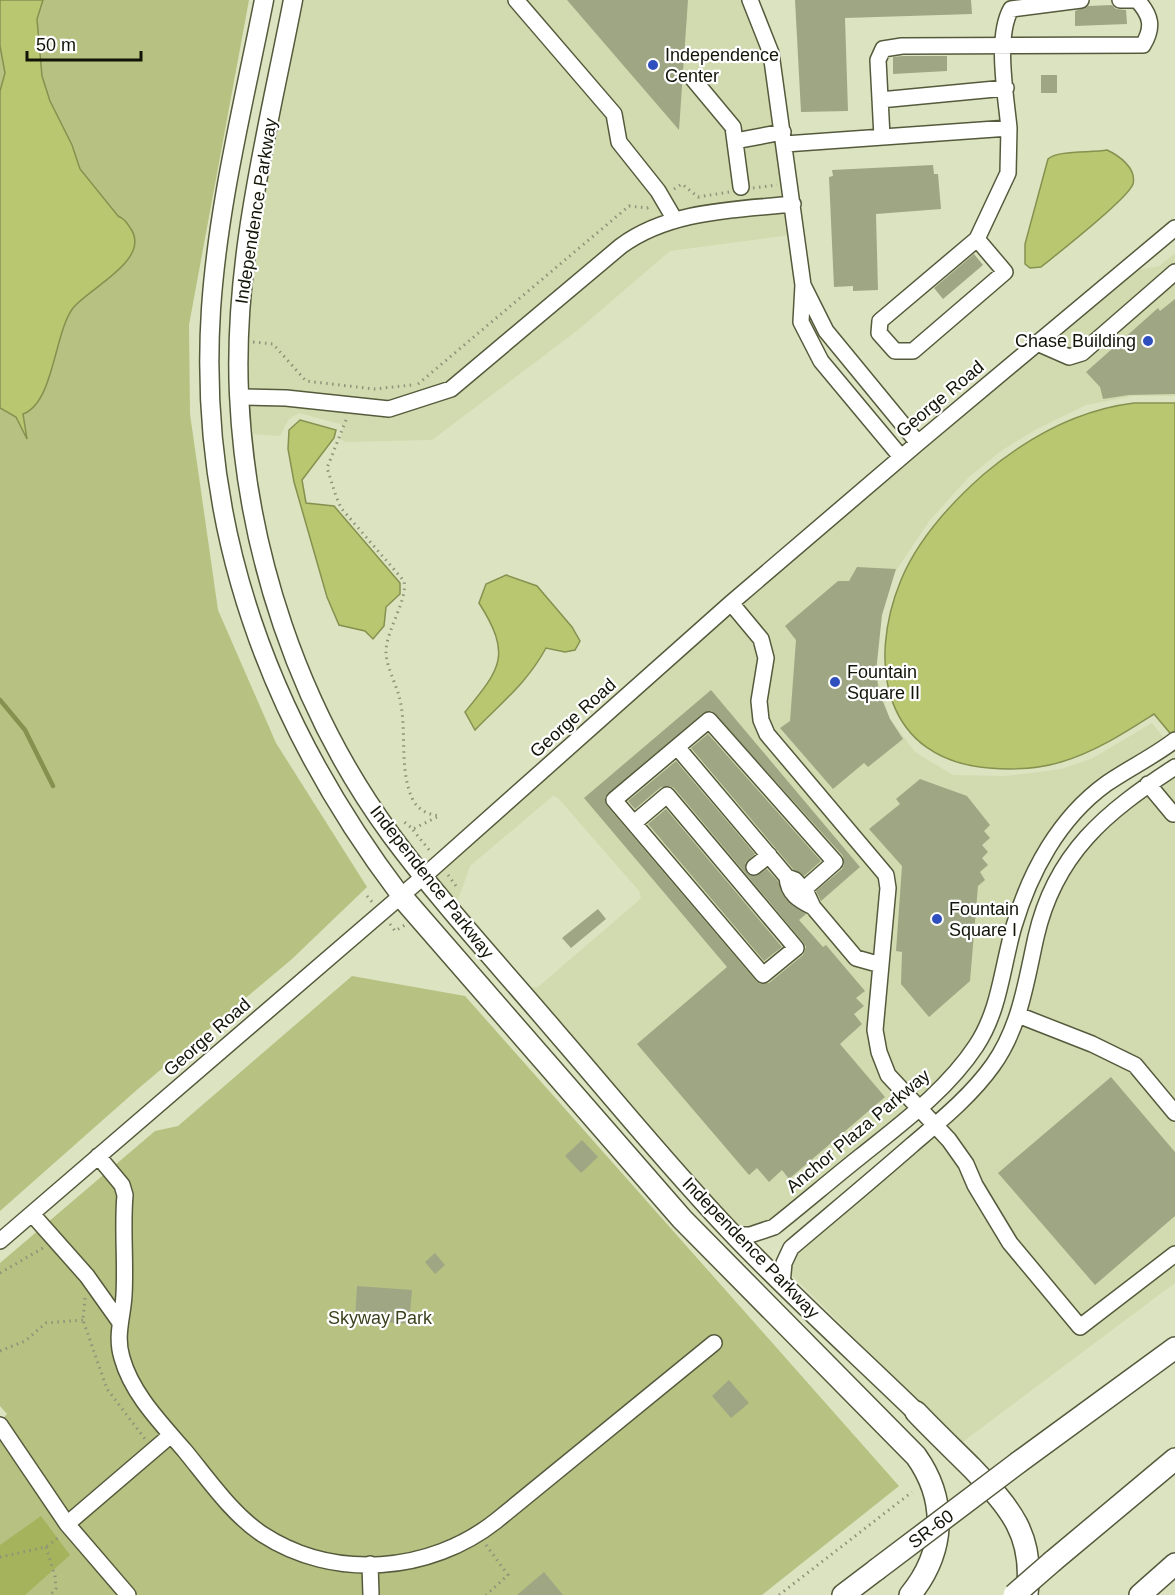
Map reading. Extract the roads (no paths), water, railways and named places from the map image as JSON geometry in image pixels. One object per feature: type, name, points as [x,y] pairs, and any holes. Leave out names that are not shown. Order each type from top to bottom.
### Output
[{"type":"highway","points":[[401,896],[682,1219],[916,1456],[936,1494],[940,1522],[929,1566],[910,1595]]},
{"type":"highway","name":"SR-60","points":[[843,1595],[1175,1348]]},
{"type":"highway","points":[[916,1412],[996,1493],[1014,1516],[1026,1544],[1029,1560],[1027,1595]]},
{"type":"highway","points":[[1014,1595],[1175,1459]]},
{"type":"highway","points":[[1140,1595],[1172,1565]]},
{"type":"main road","name":"Independence Parkway","points":[[264,0],[220,228],[211,308],[212,416],[223,508],[253,625],[292,722],[342,814],[401,896]]},
{"type":"main road","name":"Independence Parkway","points":[[293,0],[247,246],[239,325],[239,397],[245,463],[259,544],[274,597],[300,672],[345,764],[389,832],[423,877],[734,1235],[916,1412]]},
{"type":"street","points":[[516,0],[614,114],[619,142],[662,198],[675,220]]},
{"type":"street","points":[[750,0],[771,53],[803,285],[801,322],[815,351],[834,379],[901,457]]},
{"type":"street","points":[[977,239],[1005,272],[913,351],[895,351],[879,333],[880,321],[977,239],[1008,172],[1009,128],[1004,48],[1005,20],[1011,9],[1081,0]]},
{"type":"street","points":[[882,137],[878,60],[883,50],[902,46],[1004,48],[1143,45],[1152,27],[1148,11],[1137,0],[1120,0]]},
{"type":"street","points":[[693,79],[733,127],[739,189]]},
{"type":"street","points":[[880,100],[1006,88]]},
{"type":"street","points":[[735,141],[882,137],[1009,128]]},
{"type":"street","points":[[239,397],[286,398],[389,409],[451,389],[621,246],[648,230],[675,220],[793,204]]},
{"type":"street","name":"George Road","points":[[0,1241],[423,877],[731,603],[918,442],[1175,228]]},
{"type":"street","points":[[1037,343],[1069,357],[1082,352],[1175,272]]},
{"type":"street","points":[[803,285],[826,331],[918,442]]},
{"type":"street","points":[[731,603],[761,639],[766,658],[759,701],[761,720],[767,734],[886,875],[888,888],[874,1030],[888,1075],[935,1125],[966,1164],[975,1185],[1010,1243],[1080,1327],[1175,1254]]},
{"type":"street","points":[[634,823],[667,795],[796,948],[763,975],[634,823],[615,800],[709,720],[835,862],[810,884]]},
{"type":"street","name":"Anchor Plaza Parkway","points":[[734,1235],[750,1235],[774,1227],[919,1109],[959,1068],[987,1026],[998,998],[1011,938],[1025,891],[1052,842],[1069,820],[1105,785],[1175,740]]},
{"type":"street","points":[[677,747],[787,877],[795,880],[806,892],[813,907],[856,958],[881,965]]},
{"type":"street","points":[[782,1284],[784,1263],[791,1248],[935,1125],[976,1086],[993,1065],[1018,1015],[1040,922],[1060,873],[1078,845],[1098,823],[1148,784],[1174,768]]},
{"type":"street","points":[[1148,784],[1173,814]]},
{"type":"street","points":[[754,867],[769,855]]},
{"type":"street","points":[[1018,1015],[1092,1044],[1135,1065],[1173,1107]]},
{"type":"street","points":[[98,1156],[122,1185],[125,1195],[124,1296],[119,1321],[120,1355],[127,1375],[171,1435],[230,1505],[261,1533],[292,1551],[337,1564],[370,1564],[406,1562],[434,1556],[459,1547],[478,1535],[714,1343]]},
{"type":"street","points":[[32,1214],[87,1276],[119,1321]]},
{"type":"street","points":[[4,1429],[67,1524],[128,1595]]},
{"type":"street","points":[[67,1524],[171,1435]]},
{"type":"street","points":[[370,1564],[371,1595]]},
{"type":"waterway","points":[[0,700],[25,730],[53,786]]},
{"type":"place","name":"Independence Center","points":[[653,65]]},
{"type":"place","name":"Chase Building","points":[[1148,341]]},
{"type":"place","name":"Fountain Square II","points":[[835,682]]},
{"type":"place","name":"Fountain Square I","points":[[937,919]]},
{"type":"park label","name":"Skyway Park","points":[[380,1318]]}]
